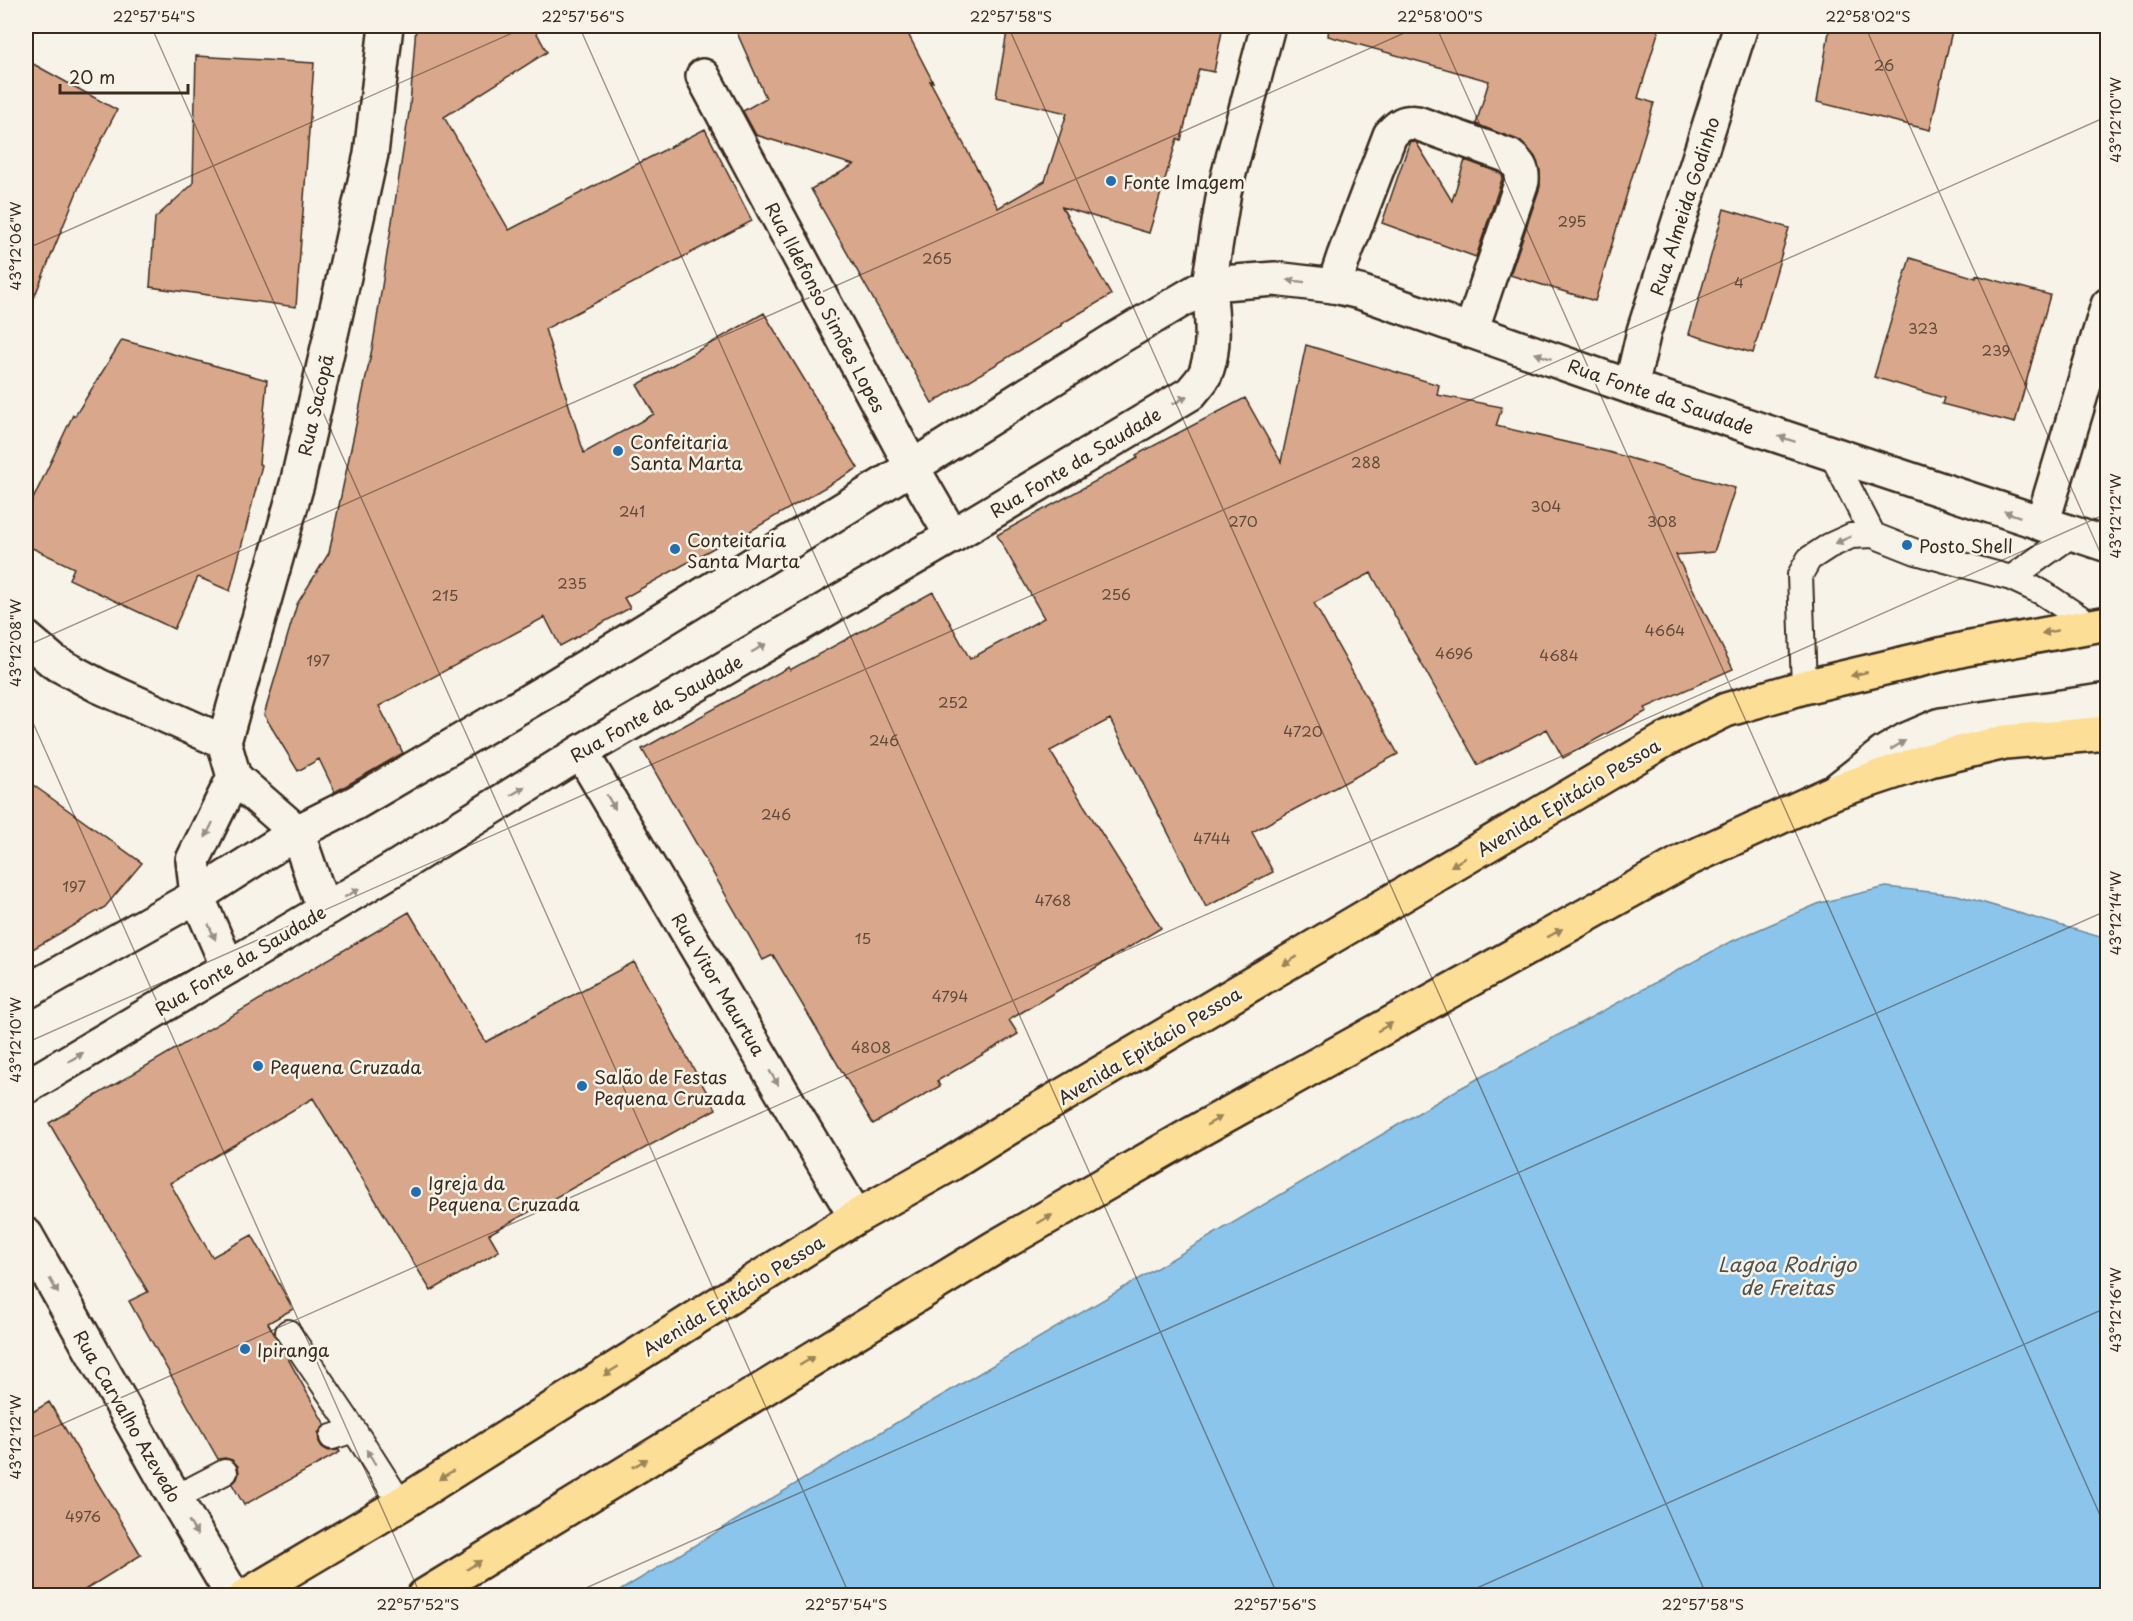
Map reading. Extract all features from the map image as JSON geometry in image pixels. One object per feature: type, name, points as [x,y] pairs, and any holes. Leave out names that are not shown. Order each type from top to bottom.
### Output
[{"type":"highway","name":"Avenida Epitácio Pessoa","points":[[246,1596],[400,1504],[856,1217],[949,1165],[1663,741],[1726,710],[1804,687],[1965,649],[2099,624]]},
{"type":"highway","points":[[424,1596],[994,1248],[1192,1134],[1684,861],[1834,792],[1930,760],[2005,742],[2108,733]]},
{"type":"street","name":"Rua Sacopã","points":[[224,742],[297,484],[370,154],[386,26]]},
{"type":"street","points":[[1209,284],[1224,192],[1268,26]]},
{"type":"street","name":"Rua Almeida Godinho","points":[[1631,387],[1644,331],[1741,26]]},
{"type":"street","name":"Rua Ildefonso Simões Lopes","points":[[703,76],[912,467],[952,536]]},
{"type":"street","points":[[1334,286],[1389,135],[1408,122],[1418,123],[1509,156],[1523,172],[1522,181],[1471,331]]},
{"type":"street","name":"Rua Fonte da Saudade","points":[[26,992],[197,896],[297,832],[355,803],[551,688],[912,467],[1114,340],[1209,284],[1275,279],[1334,286],[1360,292],[1631,387],[2108,544]]},
{"type":"street","name":"Rua Fonte da Saudade","points":[[26,1087],[392,870],[581,752],[952,536],[1191,393],[1207,371],[1213,329],[1209,284]]},
{"type":"street","points":[[2042,524],[2108,305]]},
{"type":"street","points":[[26,638],[54,662],[90,681],[224,742],[234,777],[297,832],[324,910]]},
{"type":"street","points":[[1834,792],[1891,749],[1941,725],[2108,700]]},
{"type":"street","name":"Rua Vitor Maurtua","points":[[581,752],[856,1217]]},
{"type":"street","points":[[228,967],[197,896],[193,860],[234,777]]},
{"type":"street","name":"Rua Carvalho Azevedo","points":[[26,1235],[233,1596]]},
{"type":"lane","points":[[1831,453],[1873,535]]},
{"type":"lane","points":[[2011,578],[2073,534]]},
{"type":"lane","points":[[1804,687],[1800,575],[1809,559],[1851,536],[1873,535],[1916,552],[2011,578],[2099,624]]},
{"type":"lane","points":[[288,1332],[343,1434],[400,1504]]},
{"type":"lane","points":[[175,1498],[225,1472]]},
{"type":"green space","points":[[2107,86],[2107,168],[2099,145]]},
{"type":"water","name":"Lagoa Rodrigo de Freitas","points":[[1886,887],[1957,895],[2107,939],[2107,1595],[613,1595],[919,1409],[1457,1090],[1728,943],[1820,903]]},
{"type":"building","points":[[416,26],[533,26],[547,52],[444,117],[509,230],[705,129],[752,221],[545,329],[584,453],[654,414],[637,385],[764,313],[858,468],[728,544],[726,541],[624,598],[630,608],[560,646],[545,617],[379,706],[403,753],[335,792],[319,759],[298,771],[264,715],[297,604],[329,553],[373,344],[410,106]]},
{"type":"building","points":[[734,26],[904,26],[933,82],[930,81],[998,208],[1045,181],[1067,113],[996,97],[1008,26],[1223,26],[1214,72],[1199,69],[1181,140],[1177,139],[1149,233],[1062,207],[1111,295],[932,403],[811,189],[854,165],[756,135],[743,111],[766,98]]},
{"type":"building","points":[[1329,26],[1660,26],[1638,98],[1654,103],[1595,301],[1510,275],[1540,187],[1540,171],[1535,157],[1521,142],[1476,124],[1489,81],[1328,36]]},
{"type":"building","points":[[1830,26],[1953,26],[1930,130],[1817,102]]},
{"type":"building","points":[[196,56],[314,63],[296,307],[150,287],[155,218],[193,184]]},
{"type":"building","points":[[26,60],[117,110],[85,172],[27,315],[26,315]]},
{"type":"building","points":[[1410,141],[1416,142],[1452,201],[1465,160],[1503,176],[1476,257],[1382,223]]},
{"type":"building","points":[[1724,209],[1789,228],[1753,353],[1689,334]]},
{"type":"building","points":[[1910,258],[1976,278],[1976,275],[2050,295],[2015,423],[1942,404],[1944,398],[1874,377]]},
{"type":"building","points":[[122,340],[267,380],[259,464],[262,465],[230,591],[198,577],[174,629],[69,579],[74,568],[26,545],[26,514],[73,415],[75,416]]},
{"type":"building","points":[[1306,345],[1439,385],[1437,395],[1502,407],[1496,426],[1608,452],[1735,488],[1714,552],[1676,555],[1733,669],[1645,708],[1647,711],[1563,758],[1547,729],[1478,765],[1371,573],[1314,603],[1398,754],[1252,832],[1273,872],[1206,907],[1110,719],[1050,751],[1161,928],[1009,1020],[1018,1034],[937,1081],[940,1086],[873,1124],[773,955],[763,960],[642,749],[789,667],[790,670],[933,592],[970,659],[1044,618],[997,535],[1138,458],[1136,455],[1245,398],[1281,462]]},
{"type":"building","points":[[26,780],[142,863],[105,907],[26,953]]},
{"type":"building","points":[[409,912],[486,1042],[634,962],[716,1109],[489,1234],[499,1251],[431,1291],[313,1098],[170,1183],[212,1257],[252,1235],[293,1309],[268,1323],[325,1425],[318,1433],[319,1442],[328,1451],[339,1450],[340,1452],[244,1505],[232,1484],[239,1473],[238,1466],[232,1460],[218,1459],[129,1301],[148,1292],[49,1123]]},
{"type":"building","points":[[49,1402],[141,1555],[75,1596],[26,1596],[26,1416]]},
{"type":"place","name":"Fonte Imagem","points":[[1111,181]]},
{"type":"place","name":"Confeitaria Santa Marta","points":[[618,451]]},
{"type":"place","name":"Posto Shell","points":[[1907,545]]},
{"type":"place","name":"Conteitaria Santa Marta","points":[[675,549]]},
{"type":"place","name":"Pequena Cruzada","points":[[258,1066]]},
{"type":"place","name":"Salão de Festas Pequena Cruzada","points":[[582,1086]]},
{"type":"place","name":"Igreja da Pequena Cruzada","points":[[416,1192]]},
{"type":"place","name":"Ipiranga","points":[[245,1349]]}]
